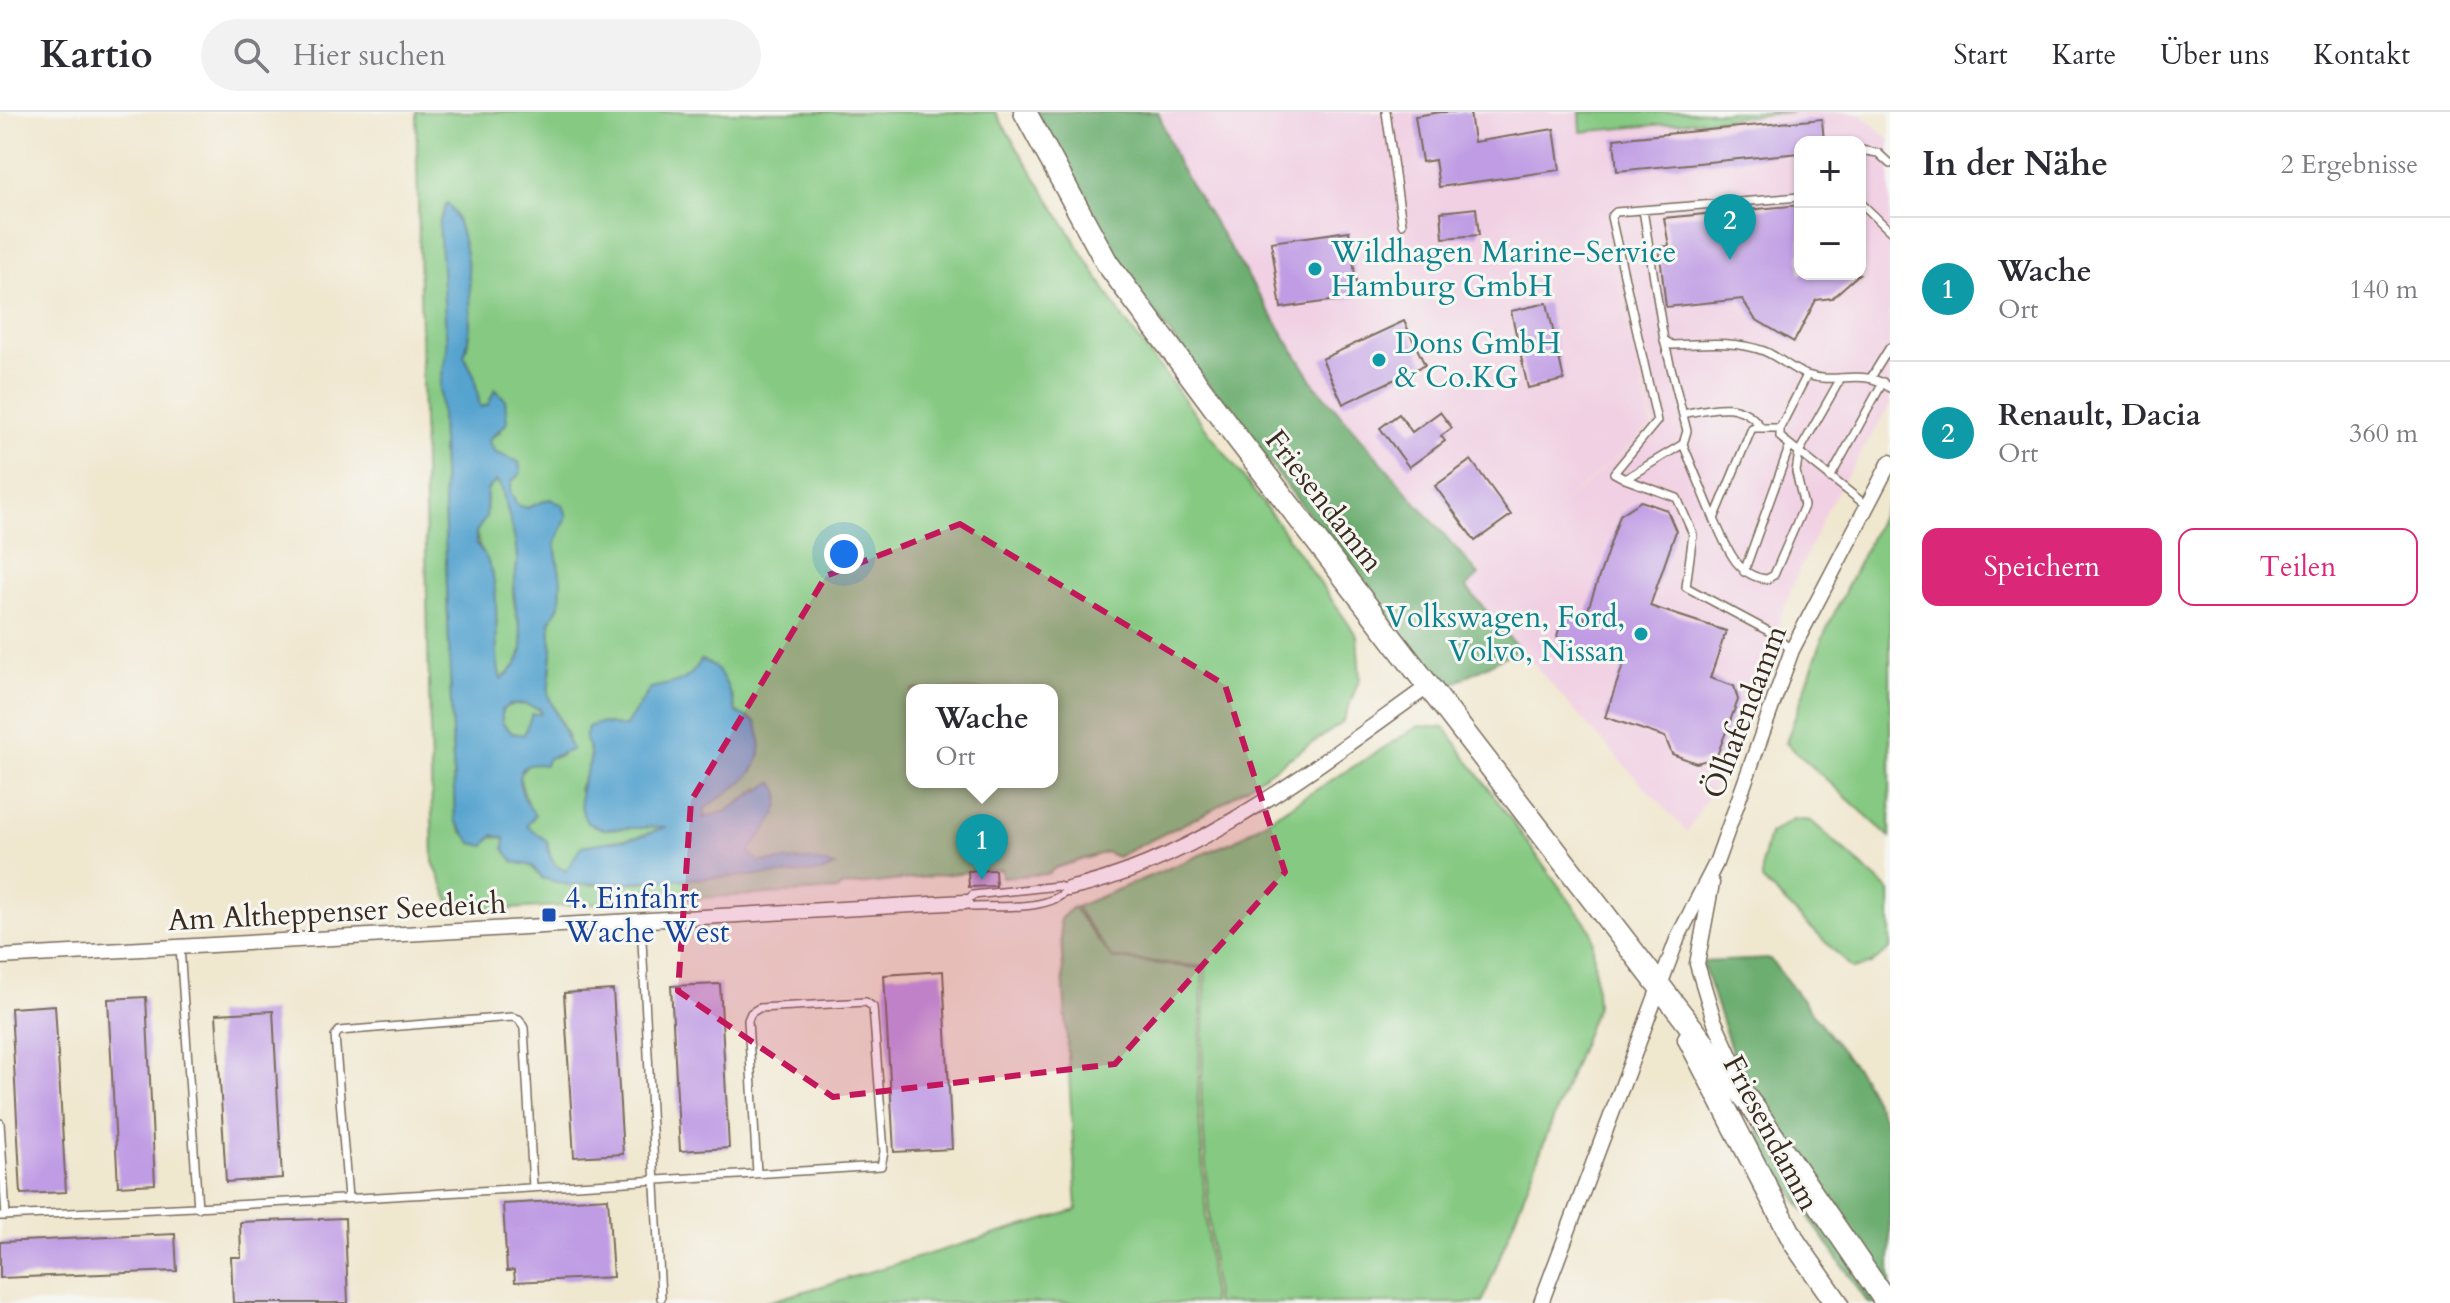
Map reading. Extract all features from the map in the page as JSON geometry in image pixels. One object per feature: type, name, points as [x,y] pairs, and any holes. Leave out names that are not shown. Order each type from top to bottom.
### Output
[{"type":"main road","name":"Friesendamm","points":[[1025,112],[1107,263],[1235,435],[1755,1110],[1887,1303]]},
{"type":"main road","name":"Friesendamm","points":[[1660,985],[1795,1243],[1837,1303]]},
{"type":"street","name":"Ölhafendamm","points":[[1541,1303],[1678,937],[1716,863],[1792,650],[1890,462]]},
{"type":"street","name":"Am Altheppenser Seedeich","points":[[1068,889],[1123,872],[1215,829],[1348,744],[1430,685]]},
{"type":"street","name":"Friesendamm","points":[[1716,863],[1697,964],[1714,1020],[1755,1110]]},
{"type":"street","name":"Am Altheppenser Seedeich","points":[[0,957],[965,902]]},
{"type":"lane","points":[[1386,112],[1402,224]]},
{"type":"lane","points":[[1866,151],[1878,153],[1890,164]]},
{"type":"lane","points":[[1792,650],[1768,631],[1686,587],[1693,534],[1677,498],[1616,476],[1614,469],[1641,443],[1657,421],[1611,217],[1616,212],[1794,197]]},
{"type":"lane","points":[[1866,208],[1890,231]]},
{"type":"lane","points":[[1643,210],[1664,340],[1687,431],[1683,444],[1731,555],[1744,572],[1767,579],[1779,567],[1804,506],[1796,472],[1799,452],[1841,378]]},
{"type":"lane","points":[[1664,340],[1672,345],[1740,343],[1767,352],[1807,375],[1841,378],[1872,376],[1890,388]]},
{"type":"lane","points":[[1872,376],[1889,352]]},
{"type":"lane","points":[[1807,375],[1780,428],[1780,437],[1867,506]]},
{"type":"lane","points":[[1830,478],[1883,382]]},
{"type":"lane","points":[[1683,414],[1737,407],[1751,413],[1760,426]]},
{"type":"lane","points":[[1714,519],[1752,428],[1780,428]]},
{"type":"lane","points":[[1625,479],[1683,444]]},
{"type":"lane","points":[[1744,572],[1790,445]]},
{"type":"lane","name":"Am Altheppenser Seedeich","points":[[965,902],[973,895],[1058,886],[1068,889]]},
{"type":"lane","points":[[641,922],[661,1298]]},
{"type":"lane","points":[[180,947],[198,1208]]},
{"type":"lane","points":[[0,1123],[3,1216],[198,1208],[881,1166],[884,1152],[873,1007],[866,1002],[759,1008],[751,1013],[748,1020],[757,1173]]},
{"type":"lane","points":[[348,1198],[335,1036],[339,1031],[512,1017],[519,1019],[524,1028],[533,1187]]},
{"type":"highlighted area","points":[[960,524],[1225,685],[1285,872],[1115,1064],[833,1097],[678,991],[691,801],[826,576]]},
{"type":"shaded area","points":[[1160,112],[1579,112],[1581,133],[1799,112],[1857,112],[1890,139],[1890,405],[1829,506],[1794,582],[1722,773],[1687,832],[1576,713],[1467,586],[1481,574],[1315,384],[1178,163]],"holes":[[[1612,258],[1654,426],[1500,557],[1652,426]]]},
{"type":"green space","points":[[416,112],[995,112],[1124,320],[1277,522],[1357,636],[1360,678],[1342,723],[1212,810],[1117,857],[1106,852],[1055,868],[1048,874],[1002,877],[1001,869],[841,886],[839,890],[454,912],[433,862]],"holes":[[[454,211],[470,304],[464,356],[474,375],[480,407],[488,405],[500,432],[488,440],[512,481],[510,492],[517,505],[527,508],[550,499],[560,603],[550,622],[552,653],[548,695],[568,737],[561,756],[547,758],[544,764],[530,762],[519,776],[528,806],[526,826],[547,841],[552,860],[566,871],[582,846],[638,837],[671,826],[604,829],[579,789],[590,759],[585,740],[588,727],[600,723],[625,727],[651,688],[683,683],[693,674],[732,695],[736,712],[756,722],[760,740],[760,754],[749,775],[705,808],[703,818],[727,811],[759,788],[772,820],[748,851],[759,862],[810,860],[833,867],[821,872],[589,885],[542,878],[505,838],[463,833],[455,820],[440,385],[447,351]]]},
{"type":"green space","points":[[1033,112],[1158,112],[1178,164],[1315,385],[1479,575],[1466,587],[1519,649],[1443,689],[1113,260]]},
{"type":"green space","points":[[1580,112],[1793,112],[1581,132]]},
{"type":"green space","points":[[496,481],[502,488],[516,544],[517,566],[513,588],[522,637],[519,659],[500,680],[495,654],[497,625],[476,532],[486,517],[487,490]]},
{"type":"green space","points":[[1890,498],[1890,837],[1786,743],[1823,637]]},
{"type":"green space","points":[[524,704],[541,710],[541,714],[524,735],[512,733],[502,723],[502,710],[509,705]]},
{"type":"green space","points":[[1419,726],[1445,728],[1592,932],[1597,1005],[1482,1303],[1215,1303],[1201,1097],[1206,967],[1111,958],[1203,969],[1198,1098],[1212,1303],[765,1303],[1077,1210],[1060,919],[1073,907],[1111,957],[1076,907],[1234,841]]},
{"type":"green space","points":[[1793,819],[1811,821],[1890,891],[1890,949],[1871,964],[1853,969],[1762,880],[1762,862],[1769,834]]},
{"type":"green space","points":[[1770,959],[1861,1075],[1890,1130],[1890,1303],[1868,1303],[1767,1156],[1702,962]]},
{"type":"water","points":[[447,203],[461,234],[469,278],[470,322],[464,356],[474,375],[480,407],[488,405],[495,389],[505,399],[507,423],[488,440],[494,452],[519,462],[521,473],[512,481],[510,492],[517,505],[527,508],[550,499],[563,505],[567,516],[555,545],[561,580],[560,603],[550,622],[552,653],[548,695],[572,750],[548,758],[545,765],[524,767],[520,773],[521,789],[535,815],[527,826],[547,841],[552,859],[566,871],[582,846],[638,837],[667,827],[604,829],[587,823],[580,796],[590,759],[585,740],[588,727],[600,723],[625,727],[651,688],[686,678],[701,660],[720,674],[736,712],[756,722],[760,740],[760,754],[749,775],[705,808],[703,818],[727,811],[773,782],[780,800],[778,809],[749,852],[759,862],[810,860],[835,866],[821,872],[568,885],[542,878],[532,866],[514,862],[504,849],[505,838],[493,835],[485,846],[472,843],[455,820],[440,385],[447,351],[439,223]],"holes":[[[496,481],[502,488],[515,544],[515,600],[522,636],[520,658],[501,679],[492,573],[486,557],[476,544],[476,532],[486,517],[487,490]],[[524,704],[540,709],[541,714],[532,714],[524,735],[512,733],[502,723],[502,710],[509,705]]]},
{"type":"building","points":[[1470,112],[1474,142],[1554,129],[1560,170],[1439,187],[1435,160],[1422,162],[1415,116]]},
{"type":"building","points":[[1822,119],[1823,136],[1794,136],[1794,154],[1617,171],[1614,139]]},
{"type":"building","points":[[1794,206],[1794,280],[1852,280],[1832,298],[1816,300],[1794,342],[1755,319],[1742,299],[1666,307],[1659,247],[1669,246],[1664,218]]},
{"type":"building","points":[[1476,208],[1479,235],[1443,238],[1441,212]]},
{"type":"building","name":"Wildhagen Marine-Service Hamburg GmbH","points":[[1349,231],[1358,297],[1281,308],[1271,242]]},
{"type":"building","points":[[1547,303],[1564,380],[1528,388],[1511,311]]},
{"type":"building","name":"Dons GmbH & Co.KG","points":[[1404,321],[1425,365],[1343,404],[1322,359]]},
{"type":"building","points":[[1440,412],[1452,428],[1441,436],[1445,441],[1409,467],[1380,428],[1399,414],[1412,432]]},
{"type":"building","points":[[1471,460],[1511,515],[1475,541],[1435,486]]},
{"type":"building","name":"Volkswagen, Ford, Volvo, Nissan","points":[[1641,501],[1667,510],[1676,531],[1650,606],[1726,631],[1710,678],[1734,686],[1738,700],[1716,758],[1696,763],[1672,754],[1665,737],[1605,717],[1623,665],[1563,644],[1557,636],[1562,619],[1572,616],[1584,621],[1620,515]]},
{"type":"building","points":[[995,870],[996,886],[969,887],[968,871]]},
{"type":"building","points":[[943,971],[952,1149],[894,1152],[884,975]]},
{"type":"building","points":[[720,984],[729,1148],[680,1151],[671,986]]},
{"type":"building","points":[[613,990],[623,1154],[574,1157],[564,993]]},
{"type":"building","points":[[146,997],[155,1184],[118,1186],[108,999]]},
{"type":"building","points":[[55,1005],[66,1192],[21,1194],[11,1008]]},
{"type":"building","points":[[273,1011],[282,1178],[226,1182],[216,1014]]},
{"type":"building","points":[[608,1198],[613,1277],[515,1282],[514,1270],[507,1271],[503,1204]]},
{"type":"building","points":[[345,1218],[348,1303],[233,1303],[231,1257],[241,1257],[240,1222]]},
{"type":"building","points":[[175,1234],[177,1271],[0,1278],[0,1242]]},
{"type":"place","name":"Renault, Dacia","points":[[1730,260]]},
{"type":"place","name":"Wildhagen Marine-Service Hamburg GmbH","points":[[1315,269]]},
{"type":"place","name":"Dons GmbH & Co.KG","points":[[1379,360]]},
{"type":"place","name":"Volkswagen, Ford, Volvo, Nissan","points":[[1641,634]]},
{"type":"place","name":"Wache","points":[[982,880]]},
{"type":"place","name":"4. Einfahrt Wache West","points":[[549,915]]}]
